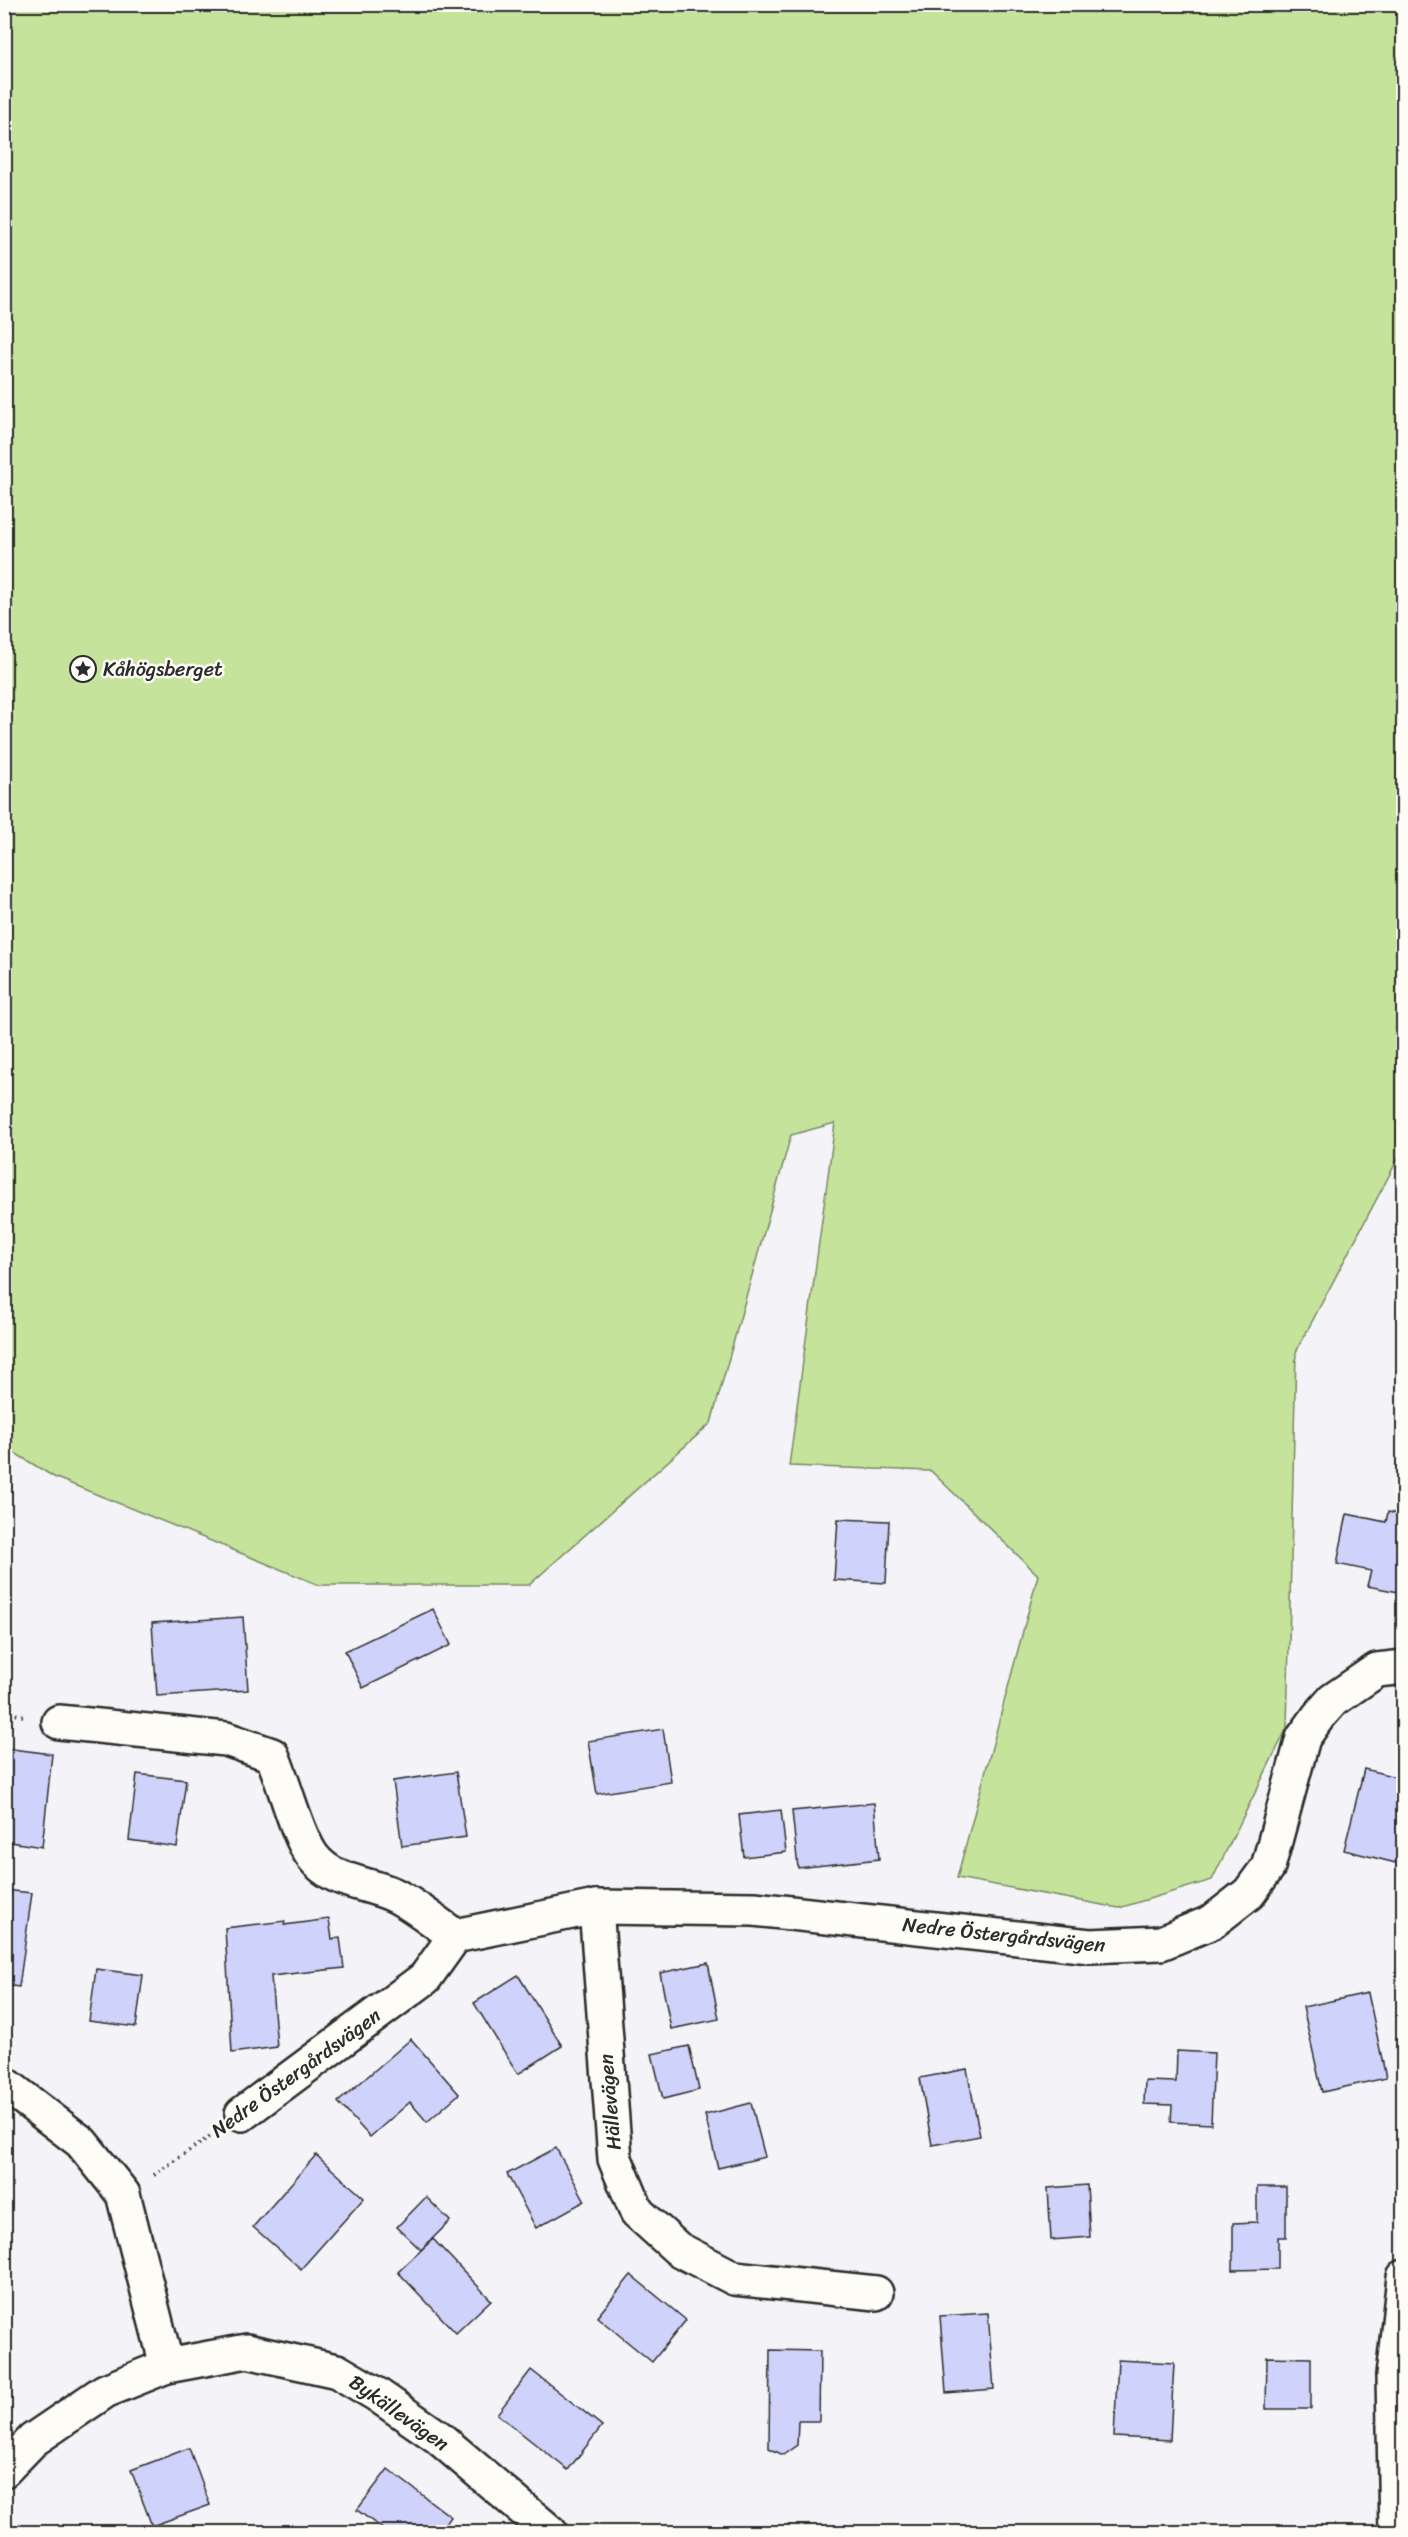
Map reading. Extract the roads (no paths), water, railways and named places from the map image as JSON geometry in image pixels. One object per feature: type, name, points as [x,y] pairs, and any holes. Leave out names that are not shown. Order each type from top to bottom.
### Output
[{"type":"street","name":"Nedre Östergårdsvägen","points":[[242,2114],[425,1978],[455,1936],[596,1907],[754,1909],[1090,1946],[1161,1943],[1212,1922],[1249,1893],[1268,1867],[1304,1738],[1318,1717],[1333,1700],[1377,1670],[1404,1667]]},
{"type":"street","points":[[59,1722],[226,1739],[272,1755],[285,1784],[302,1835],[311,1854],[323,1868],[338,1876],[394,1895],[455,1936]]},
{"type":"street","name":"Hällevägen","points":[[596,1907],[615,2158],[637,2212],[678,2249],[734,2278],[876,2293]]},
{"type":"street","points":[[4,2083],[81,2142],[123,2194],[167,2366]]},
{"type":"street","points":[[1396,2532],[1393,2376],[1404,2277]]},
{"type":"street","name":"Bykällevägen","points":[[4,2470],[33,2440],[105,2391],[167,2366],[248,2350],[337,2371],[376,2394],[438,2437],[550,2532]]},
{"type":"place","name":"Kåhögsberget","points":[[83,669]]}]
